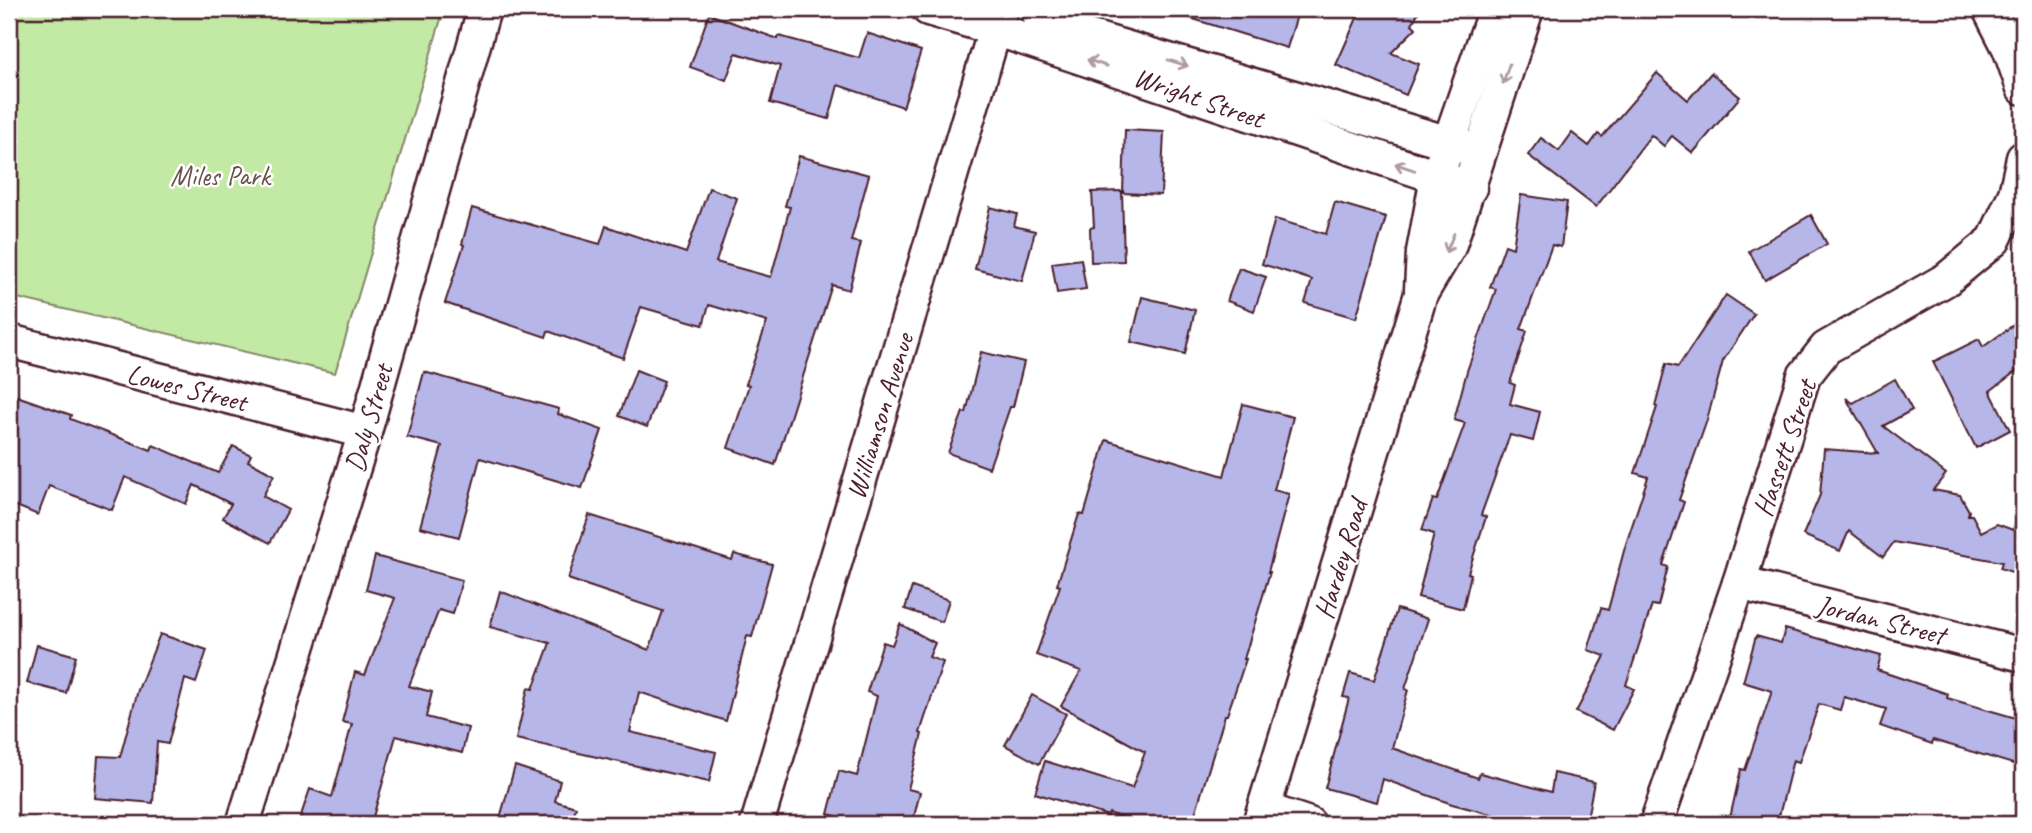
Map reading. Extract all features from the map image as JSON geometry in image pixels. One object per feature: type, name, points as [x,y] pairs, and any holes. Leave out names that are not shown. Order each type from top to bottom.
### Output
[{"type":"street","name":"Daly Street","points":[[243,824],[365,432],[484,9]]},
{"type":"street","name":"Wright Street","points":[[928,9],[998,14],[1480,152]]},
{"type":"street","name":"Hardey Road","points":[[1421,294],[1423,251],[1437,177],[1495,9]]},
{"type":"street","name":"Hardey Road","points":[[1262,816],[1421,294],[1449,247],[1527,9]]},
{"type":"street","points":[[1989,9],[2009,48],[2023,88]]},
{"type":"street","name":"Wright Street","points":[[998,14],[1470,188]]},
{"type":"street","name":"Williamson Avenue","points":[[757,824],[998,14]]},
{"type":"street","name":"Hassett Street","points":[[1656,824],[1739,583],[1804,376],[1826,348],[1947,279],[1994,240],[2015,194],[2023,158]]},
{"type":"street","name":"Lowes Street","points":[[9,341],[365,432]]},
{"type":"street","name":"Jordan Street","points":[[1739,583],[2023,655]]},
{"type":"street","points":[[1262,816],[1309,824]]},
{"type":"green space","name":"Miles Park","points":[[9,9],[444,9],[335,373],[9,296]]},
{"type":"building","points":[[1180,9],[1299,9],[1287,48],[1180,15]]},
{"type":"building","points":[[1361,9],[1420,9],[1412,24],[1416,28],[1391,53],[1419,64],[1406,95],[1336,65]]},
{"type":"building","points":[[709,14],[778,39],[779,36],[859,58],[867,33],[921,51],[903,107],[838,85],[829,119],[770,103],[780,66],[736,53],[726,80],[690,67]]},
{"type":"building","points":[[1657,73],[1688,100],[1711,73],[1740,97],[1693,153],[1672,136],[1664,146],[1651,135],[1596,207],[1528,155],[1541,138],[1559,151],[1572,133],[1589,146],[1598,134],[1602,137]]},
{"type":"building","points":[[1125,130],[1164,132],[1161,195],[1123,193]]},
{"type":"building","points":[[799,156],[869,175],[851,241],[861,243],[849,290],[832,285],[775,465],[728,448],[767,322],[709,305],[703,325],[641,307],[623,358],[548,331],[546,337],[445,303],[464,245],[462,244],[472,208],[600,244],[606,226],[686,253],[709,188],[737,198],[716,262],[771,277],[790,207],[785,206]]},
{"type":"building","points":[[1122,191],[1124,261],[1091,262],[1090,228],[1094,227],[1092,192]]},
{"type":"building","points":[[1521,195],[1567,202],[1561,247],[1552,245],[1521,329],[1527,331],[1510,383],[1515,385],[1510,404],[1540,412],[1533,441],[1510,435],[1481,515],[1486,517],[1468,573],[1471,574],[1463,609],[1418,597],[1434,534],[1422,530],[1433,499],[1437,500],[1465,423],[1454,420],[1467,371],[1496,289],[1490,287],[1505,245],[1513,248]]},
{"type":"building","points":[[1335,202],[1386,217],[1356,318],[1305,303],[1312,280],[1262,264],[1275,219],[1326,234]]},
{"type":"building","points":[[990,207],[1017,214],[1014,226],[1035,231],[1022,281],[975,269]]},
{"type":"building","points":[[1811,215],[1827,244],[1765,280],[1749,251]]},
{"type":"building","points":[[1081,259],[1086,289],[1057,293],[1052,263]]},
{"type":"building","points":[[1239,268],[1266,277],[1254,311],[1227,301]]},
{"type":"building","points":[[1726,295],[1754,314],[1723,361],[1707,420],[1679,500],[1684,502],[1663,565],[1668,567],[1658,606],[1652,605],[1626,685],[1634,689],[1613,730],[1576,712],[1605,656],[1588,650],[1601,608],[1608,610],[1648,477],[1635,473],[1657,407],[1655,406],[1666,364],[1678,367]]},
{"type":"building","points":[[1142,297],[1195,310],[1185,354],[1131,342]]},
{"type":"building","points":[[2023,318],[2023,366],[1990,391],[2010,430],[1976,448],[1933,362],[1979,339],[1983,347]]},
{"type":"building","points":[[981,352],[1024,362],[1013,407],[1010,407],[989,468],[948,453],[963,412],[966,413]]},
{"type":"building","points":[[636,370],[664,381],[647,427],[619,416]]},
{"type":"building","points":[[424,372],[559,409],[558,414],[602,430],[582,488],[480,458],[459,537],[420,527],[442,446],[407,437]]},
{"type":"building","points":[[1895,379],[1912,410],[1883,426],[1946,474],[1933,490],[1960,495],[1969,511],[1968,515],[1972,515],[1981,532],[1997,524],[2013,530],[2020,511],[2023,511],[2023,576],[2000,568],[2002,562],[1894,542],[1883,557],[1849,531],[1840,551],[1803,535],[1820,495],[1824,449],[1878,453],[1846,398],[1853,403]]},
{"type":"building","points":[[14,395],[71,415],[70,419],[151,450],[153,445],[218,473],[233,446],[251,455],[248,461],[274,475],[263,496],[288,510],[270,543],[223,518],[231,504],[194,485],[186,504],[125,477],[112,510],[49,486],[38,515],[9,503],[9,410]]},
{"type":"building","points":[[1243,404],[1293,417],[1274,490],[1289,494],[1246,659],[1225,715],[1192,824],[1140,824],[1035,793],[1045,761],[1132,788],[1145,752],[1061,706],[1081,671],[1036,655],[1060,586],[1057,585],[1079,514],[1084,515],[1106,440],[1224,476]]},
{"type":"building","points":[[589,515],[732,560],[734,554],[772,564],[752,637],[747,636],[726,721],[639,692],[630,732],[716,752],[709,782],[516,739],[528,688],[533,689],[550,643],[490,627],[500,591],[649,650],[663,611],[568,579]]},
{"type":"building","points":[[375,556],[462,580],[453,614],[439,610],[409,686],[432,692],[426,717],[468,728],[462,753],[396,736],[371,824],[298,824],[310,789],[332,797],[352,724],[342,722],[355,672],[365,675],[395,598],[366,590]]},
{"type":"building","points":[[912,587],[949,600],[942,622],[905,609]]},
{"type":"building","points":[[1397,609],[1428,619],[1405,689],[1408,690],[1392,748],[1478,778],[1480,773],[1551,792],[1554,773],[1594,782],[1586,824],[1548,824],[1522,819],[1521,822],[1452,804],[1383,779],[1377,802],[1325,788],[1349,698],[1343,697],[1350,673],[1374,680]]},
{"type":"building","points":[[900,624],[935,643],[929,657],[943,662],[920,733],[922,734],[908,789],[920,792],[913,821],[897,817],[895,824],[867,824],[828,814],[839,771],[857,776],[877,696],[867,692],[883,642],[892,645]]},
{"type":"building","points":[[1785,629],[1881,656],[1877,670],[1948,694],[1947,698],[2023,720],[2023,767],[1933,740],[1932,744],[1880,726],[1886,709],[1844,697],[1840,710],[1819,704],[1799,762],[1793,760],[1777,824],[1753,824],[1730,818],[1741,769],[1745,770],[1772,691],[1743,682],[1756,636],[1781,643]]},
{"type":"building","points":[[160,634],[207,650],[196,683],[185,679],[168,744],[157,742],[153,803],[95,798],[98,756],[120,757],[138,690]]},
{"type":"building","points":[[37,645],[76,656],[66,693],[27,683]]},
{"type":"building","points":[[1032,695],[1066,714],[1039,764],[1005,745]]},
{"type":"building","points":[[515,766],[560,781],[555,801],[576,807],[571,824],[521,824],[500,818]]}]
